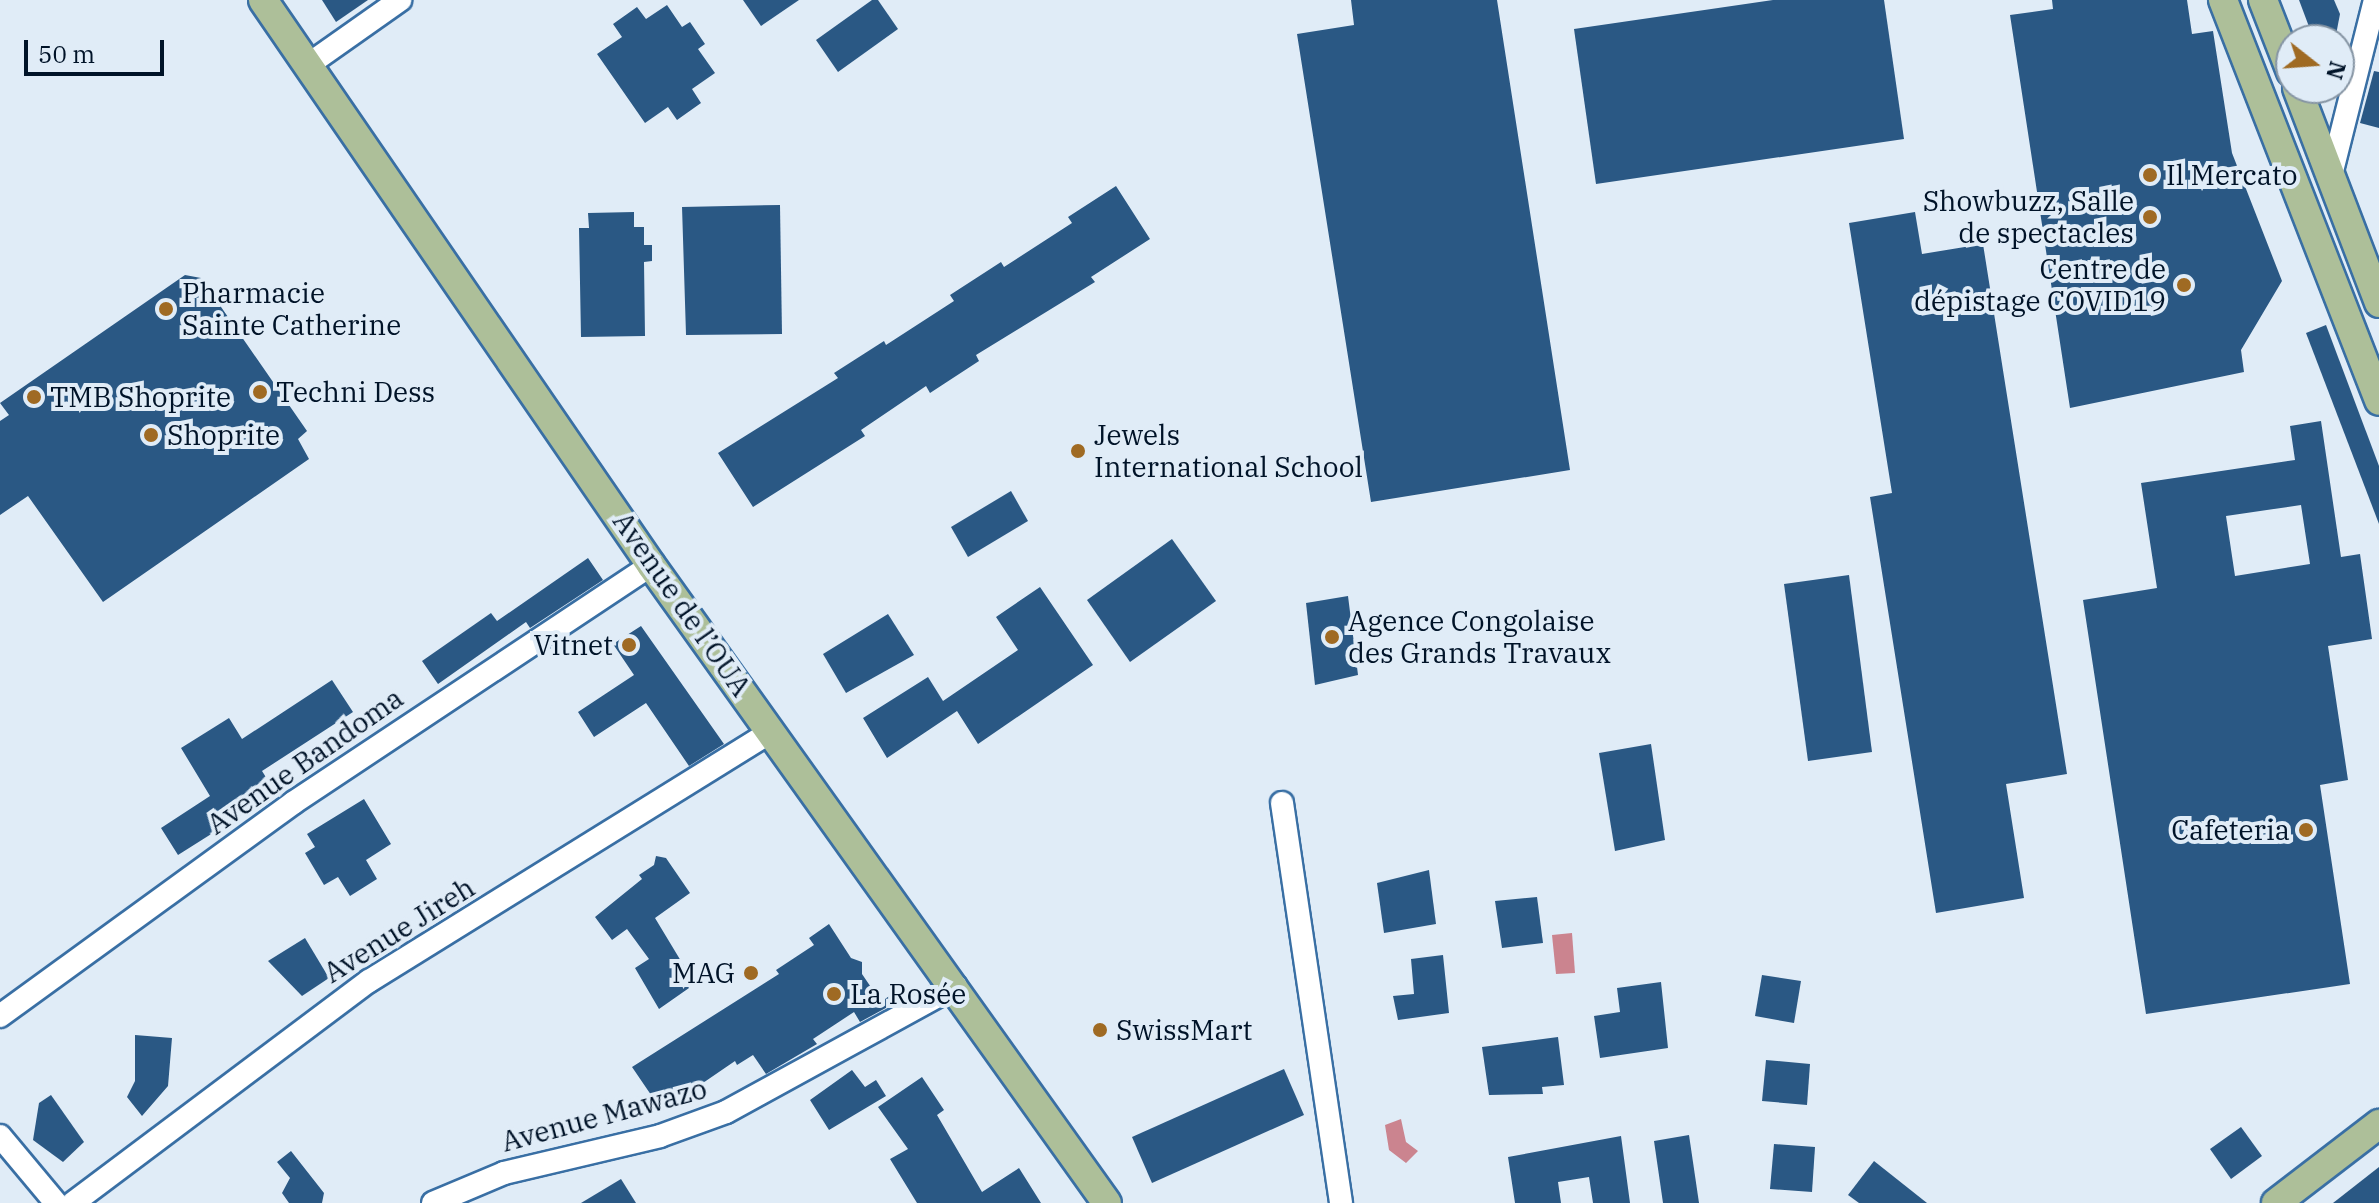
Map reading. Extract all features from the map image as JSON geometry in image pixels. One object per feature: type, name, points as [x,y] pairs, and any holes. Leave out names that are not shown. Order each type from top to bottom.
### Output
[{"type":"main road","name":"Avenue de l’OUA","points":[[263,0],[651,565],[956,986],[1107,1203]]},
{"type":"main road","points":[[2223,0],[2379,401]]},
{"type":"main road","points":[[2263,0],[2275,31]]},
{"type":"main road","points":[[2303,104],[2331,175],[2372,261],[2379,303]]},
{"type":"main road","points":[[2298,187],[2331,175]]},
{"type":"main road","points":[[2276,1203],[2379,1124]]},
{"type":"street","points":[[308,65],[400,0]]},
{"type":"street","points":[[2331,175],[2375,0]]},
{"type":"street","name":"Avenue Bandoma","points":[[0,1016],[293,803],[651,565]]},
{"type":"street","name":"Avenue Jireh","points":[[73,1203],[369,981],[772,731]]},
{"type":"street","points":[[1282,803],[1341,1203]]},
{"type":"street","name":"Avenue Mawazo","points":[[433,1203],[504,1173],[660,1136],[726,1112],[956,986]]},
{"type":"street","points":[[0,1136],[56,1203]]},
{"type":"shaded area","points":[[1572,933],[1575,973],[1556,974],[1552,935]]},
{"type":"shaded area","points":[[1401,1119],[1406,1142],[1418,1151],[1406,1163],[1389,1150],[1385,1125]]},
{"type":"building","points":[[322,0],[368,0],[336,22]]},
{"type":"building","points":[[743,0],[799,0],[761,26]]},
{"type":"building","points":[[872,0],[878,0],[898,29],[838,72],[816,40]]},
{"type":"building","points":[[1351,0],[1497,0],[1570,470],[1371,502],[1297,34],[1354,25]]},
{"type":"building","points":[[1773,0],[1884,0],[1904,139],[1596,184],[1574,29]]},
{"type":"building","name":"Showbuzz, Salle de spectacles","points":[[2052,0],[2187,0],[2192,34],[2213,31],[2232,153],[2282,281],[2241,350],[2244,372],[2070,408],[2010,15],[2053,9]]},
{"type":"building","points":[[2299,0],[2334,0],[2340,14],[2338,24],[2308,24]]},
{"type":"building","points":[[667,5],[682,27],[690,22],[705,44],[698,49],[715,73],[692,89],[701,103],[677,120],[668,107],[645,123],[597,54],[622,37],[613,24],[637,7],[646,19]]},
{"type":"building","points":[[2374,71],[2379,72],[2379,128],[2360,123]]},
{"type":"building","points":[[1116,186],[1150,239],[1091,277],[1095,282],[976,355],[979,361],[930,393],[926,386],[861,430],[865,436],[753,507],[718,453],[838,378],[834,373],[884,341],[886,345],[954,301],[950,295],[1001,262],[1004,267],[1072,223],[1068,217]]},
{"type":"building","points":[[780,205],[782,334],[686,335],[682,207]]},
{"type":"building","points":[[634,212],[634,227],[644,227],[644,245],[652,245],[652,261],[644,262],[645,336],[581,337],[579,228],[589,228],[588,213]]},
{"type":"building","points":[[1915,212],[1922,254],[1983,244],[2067,774],[2006,784],[2024,898],[1936,913],[1870,497],[1892,493],[1849,223]]},
{"type":"building","name":"Shoprite","points":[[185,275],[201,278],[307,431],[298,439],[309,459],[103,602],[28,496],[0,515],[0,421],[9,415],[0,403]]},
{"type":"building","points":[[2326,325],[2379,466],[2379,524],[2306,333]]},
{"type":"building","points":[[2321,421],[2341,557],[2360,554],[2372,639],[2328,646],[2348,780],[2320,785],[2350,984],[2146,1014],[2083,600],[2157,588],[2141,483],[2295,460],[2290,426]],"holes":[[[2301,505],[2310,564],[2235,576],[2226,516]]]},
{"type":"building","points":[[1011,491],[1028,521],[968,557],[951,527]]},
{"type":"building","points":[[1172,539],[1216,601],[1130,662],[1087,600]]},
{"type":"building","points":[[588,558],[603,580],[530,628],[526,622],[438,684],[422,661],[491,613],[497,621]]},
{"type":"building","points":[[1849,575],[1872,752],[1808,761],[1784,584]]},
{"type":"building","points":[[1040,587],[1093,665],[978,744],[957,711],[887,758],[863,718],[928,677],[943,701],[1018,650],[996,617]]},
{"type":"building","name":"Agence Congolaise des Grands Travaux","points":[[1348,596],[1358,675],[1315,685],[1306,603]]},
{"type":"building","points":[[888,614],[914,655],[846,693],[823,654]]},
{"type":"building","points":[[641,626],[724,744],[689,766],[646,703],[594,737],[578,712],[634,675],[613,644]]},
{"type":"building","points":[[332,680],[353,712],[262,771],[276,793],[178,855],[161,828],[210,796],[181,748],[229,718],[242,739]]},
{"type":"building","points":[[1651,744],[1665,840],[1615,851],[1599,753]]},
{"type":"building","points":[[364,799],[391,844],[366,860],[377,879],[350,896],[338,877],[324,885],[305,853],[315,847],[307,834]]},
{"type":"building","points":[[656,856],[666,858],[690,893],[655,918],[687,971],[680,975],[689,988],[659,1009],[635,968],[649,959],[627,929],[612,940],[595,917],[642,879],[639,875],[654,865]]},
{"type":"building","points":[[1429,870],[1436,924],[1384,933],[1377,883]]},
{"type":"building","points":[[1537,897],[1543,943],[1502,948],[1495,901]]},
{"type":"building","points":[[829,924],[851,958],[862,962],[862,974],[881,1002],[900,988],[906,997],[860,1022],[854,1012],[813,1039],[817,1044],[766,1074],[753,1055],[737,1065],[735,1061],[662,1111],[632,1067],[779,974],[776,970],[814,945],[809,938]]},
{"type":"building","points":[[305,938],[329,978],[302,996],[268,961]]},
{"type":"building","points":[[1443,955],[1449,1013],[1398,1020],[1393,996],[1414,994],[1411,959]]},
{"type":"building","points":[[1762,975],[1801,981],[1794,1023],[1755,1016]]},
{"type":"building","points":[[1661,982],[1668,1048],[1600,1058],[1594,1016],[1620,1012],[1617,988]]},
{"type":"building","points":[[135,1035],[172,1038],[168,1086],[142,1116],[127,1097],[135,1081]]},
{"type":"building","points":[[1558,1037],[1564,1085],[1542,1087],[1543,1094],[1489,1095],[1482,1047]]},
{"type":"building","points":[[1766,1060],[1810,1064],[1807,1105],[1762,1101]]},
{"type":"building","points":[[1284,1069],[1304,1115],[1152,1183],[1132,1137]]},
{"type":"building","points":[[852,1070],[865,1087],[876,1080],[886,1096],[829,1130],[810,1100]]},
{"type":"building","points":[[922,1077],[944,1110],[937,1115],[982,1192],[1019,1168],[1041,1203],[917,1203],[890,1159],[908,1149],[878,1107]]},
{"type":"building","points":[[51,1095],[84,1142],[63,1162],[33,1140],[39,1103]]},
{"type":"building","points":[[2241,1127],[2262,1156],[2231,1179],[2210,1149]]},
{"type":"building","points":[[1689,1135],[1699,1203],[1663,1203],[1654,1141]]},
{"type":"building","points":[[1621,1136],[1630,1203],[1593,1203],[1589,1177],[1558,1182],[1561,1203],[1515,1203],[1508,1157]]},
{"type":"building","points":[[1774,1144],[1815,1147],[1812,1192],[1770,1189]]},
{"type":"building","points":[[291,1151],[324,1193],[322,1203],[289,1203],[282,1193],[290,1178],[277,1162]]},
{"type":"building","points":[[1874,1161],[1927,1203],[1859,1203],[1848,1195]]},
{"type":"building","points":[[2379,1167],[2379,1203],[2333,1203]]},
{"type":"building","points":[[621,1179],[636,1203],[581,1203]]},
{"type":"place","name":"Il Mercato","points":[[2150,175]]},
{"type":"place","name":"Showbuzz, Salle de spectacles","points":[[2150,217]]},
{"type":"place","name":"Centre de dépistage COVID19","points":[[2184,285]]},
{"type":"place","name":"Pharmacie Sainte Catherine","points":[[166,309]]},
{"type":"place","name":"Techni Dess","points":[[260,392]]},
{"type":"place","name":"TMB Shoprite","points":[[34,397]]},
{"type":"place","name":"Shoprite","points":[[151,435]]},
{"type":"place","name":"Jewels International School","points":[[1078,451]]},
{"type":"place","name":"Agence Congolaise des Grands Travaux","points":[[1332,637]]},
{"type":"place","name":"Vitnet","points":[[629,645]]},
{"type":"place","name":"Cafeteria","points":[[2306,830]]},
{"type":"place","name":"MAG","points":[[751,973]]},
{"type":"place","name":"La Rosée","points":[[834,994]]},
{"type":"place","name":"SwissMart","points":[[1100,1030]]}]
